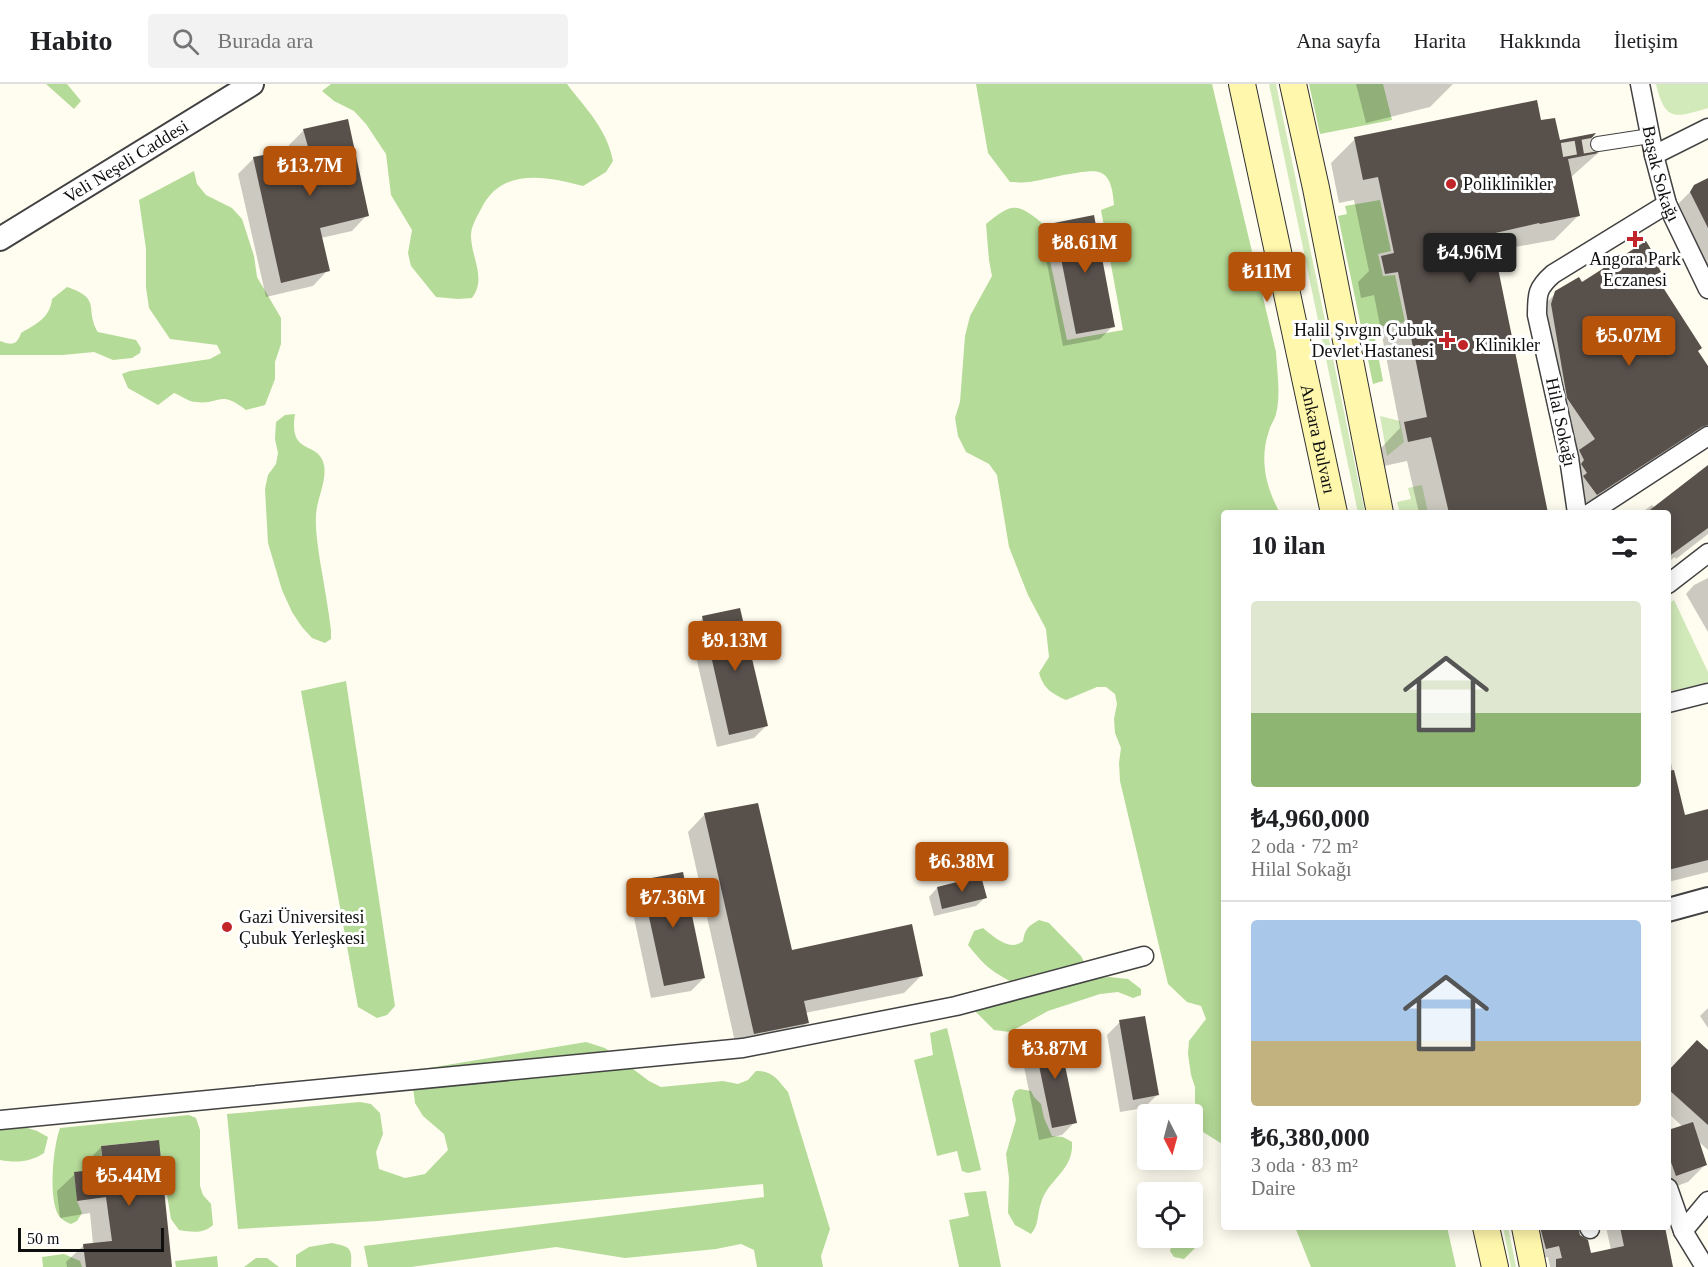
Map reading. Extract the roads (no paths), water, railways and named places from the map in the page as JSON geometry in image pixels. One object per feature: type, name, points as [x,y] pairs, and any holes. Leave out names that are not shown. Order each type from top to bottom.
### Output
[{"type":"main road","name":"Ankara Bulvarı","points":[[1242,84],[1333,510]]},
{"type":"main road","points":[[1293,84],[1316,188],[1379,510]]},
{"type":"main road","points":[[1487,1230],[1495,1267]]},
{"type":"main road","points":[[1526,1230],[1533,1267]]},
{"type":"street","name":"Veli Neşeli Caddesi","points":[[0,239],[252,84]]},
{"type":"street","name":"Başak Sokağı","points":[[1640,84],[1654,155],[1667,204],[1708,289]]},
{"type":"street","points":[[1654,155],[1708,128]]},
{"type":"street","points":[[1598,144],[1650,136]]},
{"type":"street","name":"Hilal Sokağı","points":[[1578,510],[1569,458],[1537,315],[1537,296],[1541,285],[1553,274],[1667,204]]},
{"type":"street","points":[[1595,510],[1708,436]]},
{"type":"street","points":[[1671,582],[1708,553]]},
{"type":"street","points":[[1671,702],[1708,693]]},
{"type":"street","points":[[1671,909],[1708,899]]},
{"type":"street","points":[[0,1120],[743,1047],[956,1006],[1144,956]]},
{"type":"street","points":[[1671,1197],[1683,1231],[1705,1267]]},
{"type":"street","points":[[1683,1231],[1708,1201]]},
{"type":"tunnel","points":[[1562,150],[1598,144]]},
{"type":"place","name":"Poliklinikler","points":[[1451,184]]},
{"type":"place","name":"Angora Park Eczanesi","points":[[1635,239]]},
{"type":"place","name":"Halil Şıvgın Çubuk Devlet Hastanesi","points":[[1447,340]]},
{"type":"place","name":"Klinikler","points":[[1463,345]]},
{"type":"place","name":"Gazi Üniversitesi Çubuk Yerleşkesi","points":[[227,927]]}]
